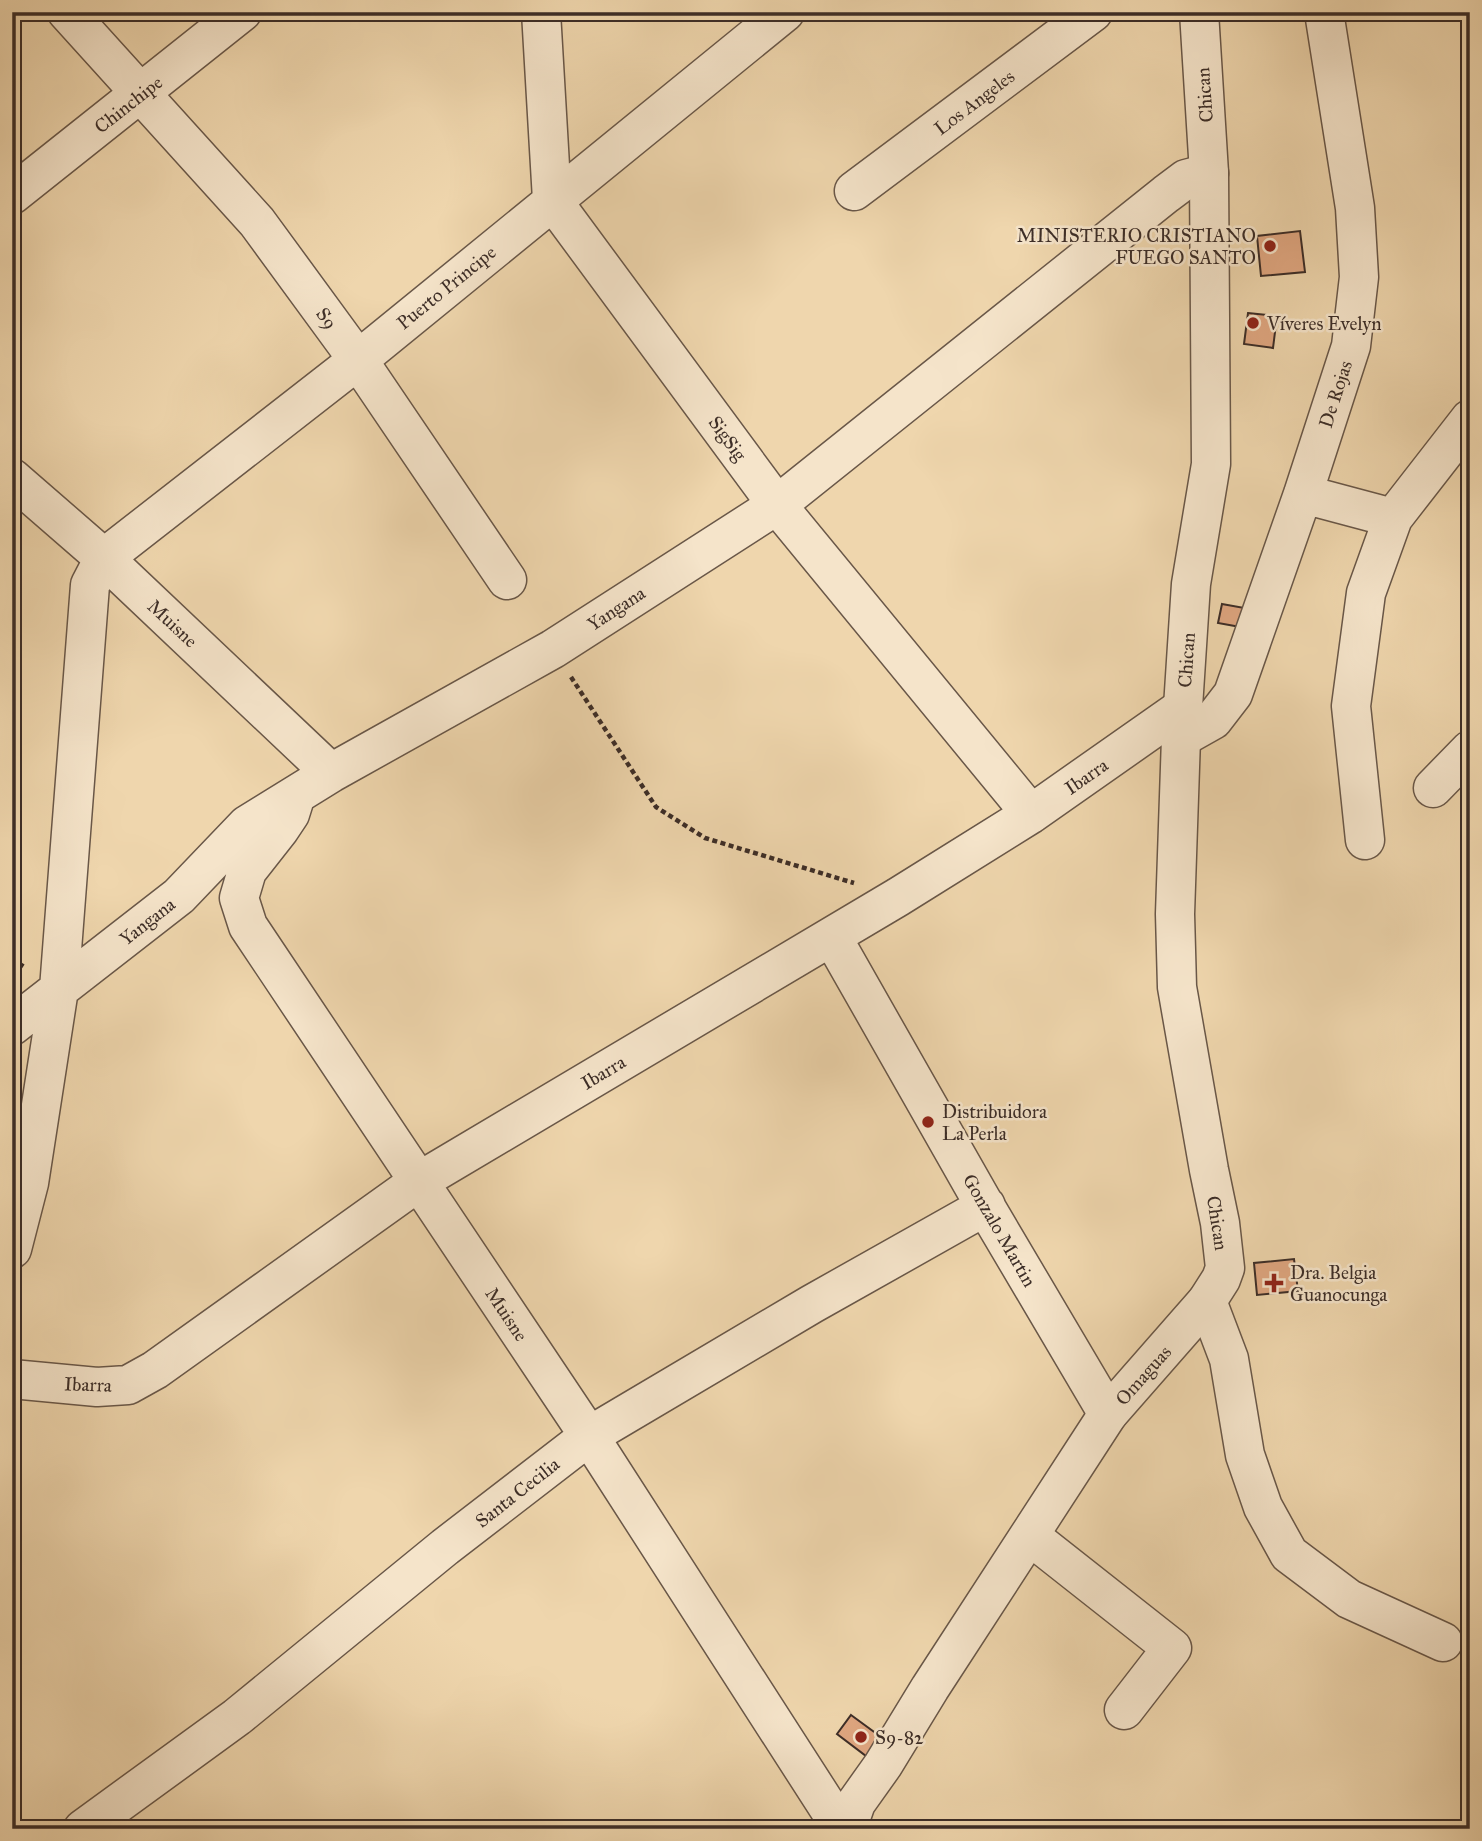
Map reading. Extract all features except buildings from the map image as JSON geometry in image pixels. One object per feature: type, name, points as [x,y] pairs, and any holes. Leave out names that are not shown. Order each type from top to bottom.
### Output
[{"type":"street","name":"S9","points":[[67,12],[257,222],[358,360],[507,580]]},
{"type":"street","name":"Chinchipe","points":[[12,195],[242,12]]},
{"type":"street","points":[[541,12],[552,200]]},
{"type":"street","name":"Puerto Principe","points":[[104,558],[358,360],[785,12]]},
{"type":"street","name":"Los Angeles","points":[[854,191],[1093,12]]},
{"type":"street","name":"Chican","points":[[1199,12],[1209,173],[1211,464],[1191,584],[1182,723],[1175,914],[1177,987],[1220,1223],[1224,1259],[1221,1279],[1207,1301]]},
{"type":"street","name":"De Rojas","points":[[1182,723],[1213,720],[1233,694],[1351,346],[1359,277],[1355,208],[1324,12]]},
{"type":"street","name":"Yangana","points":[[12,1026],[179,896],[247,825],[331,773],[553,649],[777,505],[1186,179],[1209,173]]},
{"type":"street","name":"SigSig","points":[[552,200],[777,505],[1031,814]]},
{"type":"street","points":[[1365,840],[1351,706],[1366,593],[1393,518],[1470,419]]},
{"type":"street","name":"Muisne","points":[[12,478],[104,558],[331,773]]},
{"type":"street","points":[[1303,494],[1393,518]]},
{"type":"street","points":[[12,1249],[29,1183],[59,989],[90,584],[104,558]]},
{"type":"street","name":"Ibarra","points":[[12,1379],[97,1387],[128,1385],[155,1370],[418,1182],[898,897],[1182,723]]},
{"type":"street","points":[[1433,788],[1470,750]]},
{"type":"street","name":"Muisne","points":[[296,796],[290,814],[247,871],[239,898],[248,926],[589,1437],[844,1829]]},
{"type":"street","name":"Gonzalo Martin","points":[[832,936],[1108,1414]]},
{"type":"street","name":"Santa Cecilia","points":[[83,1829],[237,1717],[445,1547],[589,1437],[812,1304],[986,1206]]},
{"type":"street","points":[[1207,1301],[1229,1359],[1245,1455],[1263,1507],[1289,1554],[1349,1599],[1443,1642]]},
{"type":"street","name":"Omaguas","points":[[844,1829],[856,1803],[1108,1414],[1207,1301]]},
{"type":"street","points":[[1030,1536],[1172,1648],[1124,1710]]},
{"type":"path","points":[[553,649],[656,807],[705,838],[898,897]]},
{"type":"place","name":"MINISTERIO CRISTIANO FUEGO SANTO","points":[[1270,246]]},
{"type":"place","name":"Víveres Evelyn","points":[[1253,323]]},
{"type":"place","name":"Distribuidora La Perla","points":[[928,1122]]},
{"type":"place","name":"Dra. Belgia Guanocunga","points":[[1274,1283]]},
{"type":"place","name":"S9-82","points":[[861,1737]]}]
